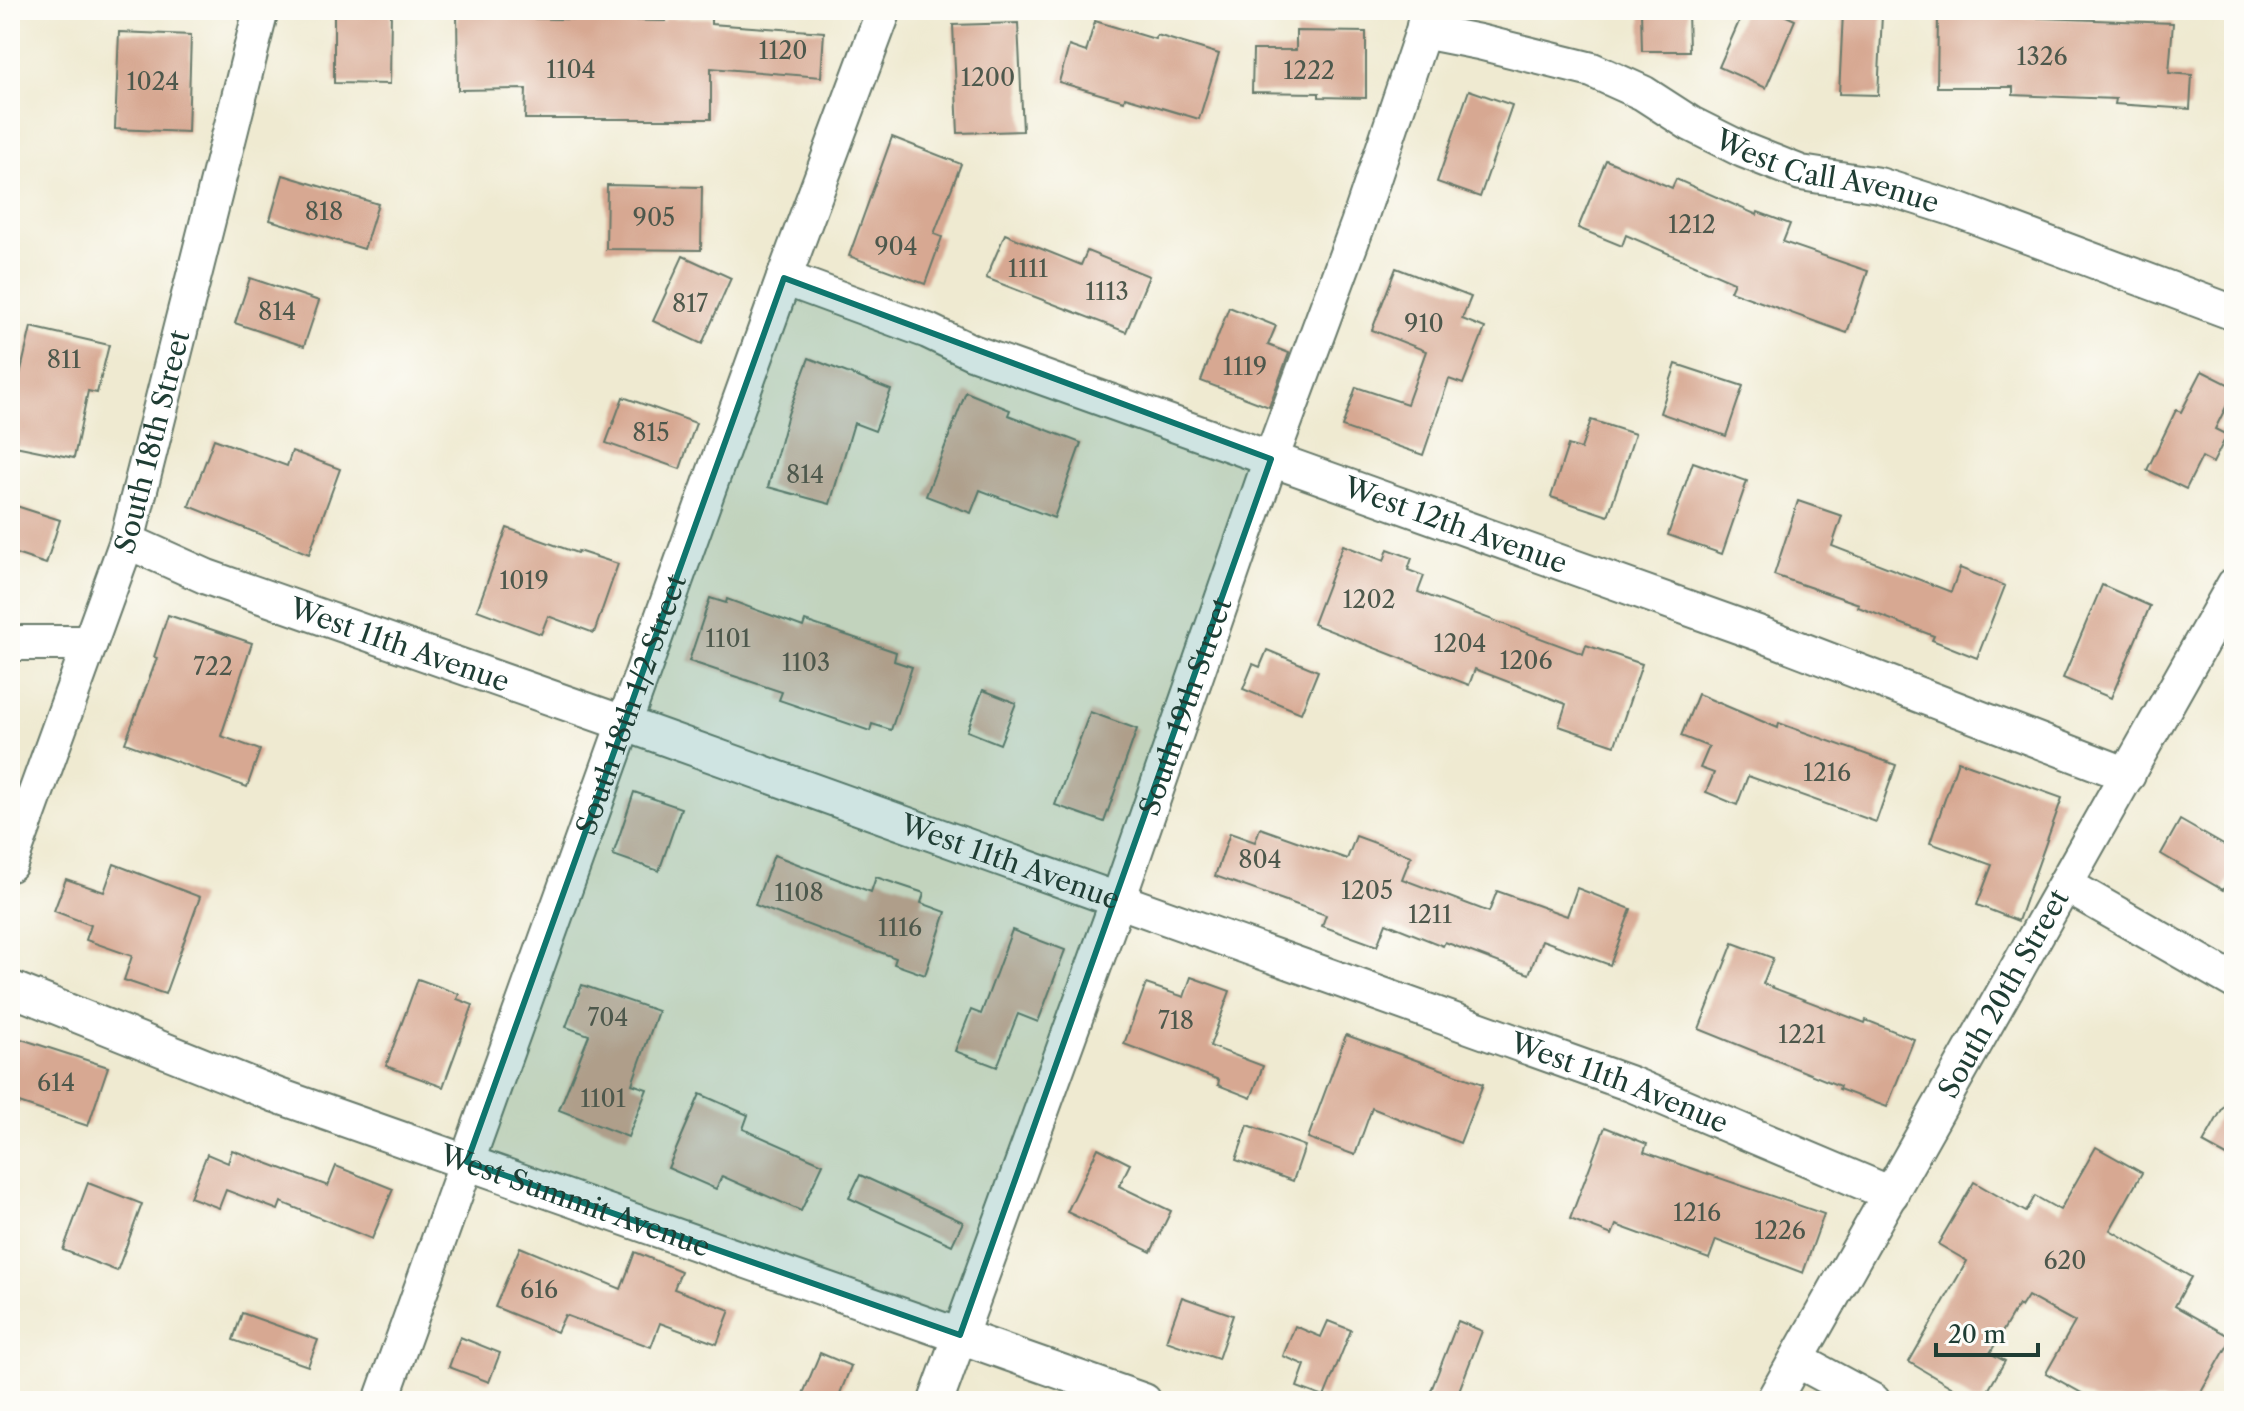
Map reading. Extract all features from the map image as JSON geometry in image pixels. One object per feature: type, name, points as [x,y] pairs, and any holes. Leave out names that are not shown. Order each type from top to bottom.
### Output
[{"type":"street","name":"South 18th Street","points":[[10,864],[127,541],[261,10]]},
{"type":"street","name":"South 18th 1/2 Street","points":[[381,1401],[784,278],[884,10]]},
{"type":"street","name":"West Call Avenue","points":[[1425,21],[1479,42],[1592,70],[1643,93],[1691,124],[1743,150],[1801,173],[1879,185],[1955,209],[2234,313]]},
{"type":"street","name":"South 19th Street","points":[[936,1401],[1118,900],[1271,459],[1358,224],[1425,21]]},
{"type":"street","name":"West 12th Avenue","points":[[784,278],[928,331],[972,352],[1758,633],[2128,775]]},
{"type":"street","name":"West 11th Avenue","points":[[127,541],[207,577],[1631,1084],[1891,1194]]},
{"type":"street","name":"South 20th Street","points":[[1773,1401],[2234,585]]},
{"type":"street","points":[[10,643],[90,643]]},
{"type":"street","points":[[2066,885],[2234,981]]},
{"type":"street","name":"West Summit Avenue","points":[[10,988],[276,1095],[1144,1401]]},
{"type":"street","points":[[1797,1360],[1873,1401]]},
{"type":"highlighted area","points":[[784,278],[1271,459],[960,1335],[467,1162]]},
{"type":"building","points":[[334,10],[391,10],[390,84],[334,83]]},
{"type":"building","points":[[1641,10],[1688,10],[1689,51],[1642,51]]},
{"type":"building","points":[[1744,10],[1773,10],[1795,20],[1766,88],[1719,67]]},
{"type":"building","points":[[457,13],[508,13],[508,18],[665,21],[665,18],[711,18],[711,24],[824,32],[821,77],[711,68],[711,119],[525,119],[526,89],[458,90]]},
{"type":"building","points":[[1843,13],[1882,15],[1878,95],[1839,94]]},
{"type":"building","points":[[1938,17],[2173,23],[2169,73],[2192,75],[2190,109],[2115,104],[2116,99],[2013,95],[2013,87],[1937,87]]},
{"type":"building","points":[[1095,21],[1155,39],[1157,35],[1219,54],[1199,119],[1059,82],[1069,46],[1086,52]]},
{"type":"building","points":[[1018,23],[1023,131],[958,133],[953,25]]},
{"type":"building","points":[[1296,31],[1366,32],[1366,98],[1319,97],[1319,93],[1252,92],[1253,50],[1296,50]]},
{"type":"building","points":[[119,32],[191,35],[188,132],[115,129]]},
{"type":"building","points":[[1469,90],[1512,105],[1480,197],[1437,182]]},
{"type":"building","points":[[892,137],[961,164],[934,234],[942,237],[925,284],[849,256]]},
{"type":"building","points":[[1606,160],[1672,188],[1676,179],[1757,215],[1758,212],[1790,224],[1783,242],[1868,271],[1847,333],[1730,291],[1734,282],[1626,235],[1622,246],[1578,228]]},
{"type":"building","points":[[283,175],[378,204],[364,249],[270,220]]},
{"type":"building","points":[[607,185],[702,187],[701,250],[606,249]]},
{"type":"building","points":[[1005,234],[1081,265],[1087,251],[1149,276],[1126,332],[986,278]]},
{"type":"building","points":[[683,256],[731,278],[702,344],[653,321]]},
{"type":"building","points":[[1396,268],[1471,297],[1462,319],[1485,328],[1463,384],[1449,379],[1423,455],[1342,427],[1356,387],[1407,404],[1426,351],[1372,330]]},
{"type":"building","points":[[250,278],[319,301],[304,346],[235,323]]},
{"type":"building","points":[[1229,307],[1276,326],[1268,345],[1289,353],[1269,407],[1201,381]]},
{"type":"building","points":[[31,327],[109,345],[97,393],[88,391],[74,458],[10,445],[10,395],[15,396]]},
{"type":"building","points":[[809,358],[891,390],[875,431],[854,423],[830,504],[768,487],[788,414]]},
{"type":"building","points":[[1676,364],[1743,386],[1726,436],[1660,413]]},
{"type":"building","points":[[2202,371],[2234,387],[2234,391],[2215,429],[2227,435],[2213,463],[2202,457],[2186,489],[2147,470],[2176,410],[2181,412]]},
{"type":"building","points":[[966,392],[1010,410],[1008,415],[1081,443],[1054,518],[980,490],[971,513],[926,496]]},
{"type":"building","points":[[623,397],[696,423],[680,469],[606,443]]},
{"type":"building","points":[[1591,420],[1635,434],[1608,516],[1551,497],[1568,445],[1581,449]]},
{"type":"building","points":[[214,439],[287,466],[292,451],[340,469],[309,554],[189,506]]},
{"type":"building","points":[[1693,462],[1747,481],[1722,554],[1668,535]]},
{"type":"building","points":[[1798,501],[1842,516],[1832,546],[1951,592],[1960,568],[2005,586],[1977,658],[1932,640],[1934,636],[1858,607],[1859,604],[1774,575]]},
{"type":"building","points":[[10,504],[60,520],[46,564],[10,552]]},
{"type":"building","points":[[507,528],[618,564],[594,633],[548,616],[541,634],[477,610]]},
{"type":"building","points":[[1343,545],[1384,561],[1388,549],[1412,558],[1408,570],[1424,576],[1418,592],[1583,654],[1586,645],[1642,664],[1615,745],[1559,726],[1566,704],[1475,669],[1469,685],[1313,624]]},
{"type":"building","points":[[2102,585],[2150,606],[2111,698],[2063,678]]},
{"type":"building","points":[[710,598],[726,603],[727,599],[803,627],[805,621],[896,652],[894,661],[912,667],[891,730],[872,724],[870,731],[779,700],[782,692],[689,661]]},
{"type":"building","points":[[168,615],[252,643],[221,736],[260,750],[247,787],[125,743],[157,658],[154,657]]},
{"type":"building","points":[[1267,650],[1318,671],[1301,713],[1243,689],[1253,664],[1260,667]]},
{"type":"building","points":[[983,690],[1016,703],[1000,744],[967,731]]},
{"type":"building","points":[[1698,694],[1778,728],[1779,723],[1896,765],[1876,822],[1748,776],[1737,805],[1706,792],[1714,773],[1700,768],[1709,747],[1681,736]]},
{"type":"building","points":[[1090,712],[1137,729],[1104,822],[1055,805]]},
{"type":"building","points":[[1958,761],[2062,798],[2018,921],[1977,905],[1992,865],[1930,843]]},
{"type":"building","points":[[634,792],[681,808],[659,871],[613,855]]},
{"type":"building","points":[[2180,820],[2234,851],[2234,870],[2223,890],[2161,854]]},
{"type":"building","points":[[1260,828],[1347,859],[1356,836],[1411,856],[1402,879],[1489,912],[1497,891],[1567,916],[1577,888],[1631,909],[1610,965],[1542,940],[1529,974],[1445,942],[1443,946],[1386,923],[1377,946],[1322,926],[1326,915],[1215,876],[1230,833],[1255,842]]},
{"type":"building","points":[[774,855],[871,892],[876,877],[924,893],[921,903],[946,912],[925,975],[894,964],[896,958],[755,905]]},
{"type":"building","points":[[114,864],[200,897],[165,994],[124,980],[132,956],[86,940],[91,925],[54,911],[66,879],[104,892]]},
{"type":"building","points":[[1012,930],[1065,950],[1038,1022],[1018,1014],[997,1067],[955,1051],[971,1010],[981,1014]]},
{"type":"building","points":[[1733,943],[1773,958],[1763,984],[1914,1039],[1887,1107],[1699,1029]]},
{"type":"building","points":[[1191,977],[1230,991],[1210,1046],[1263,1066],[1251,1098],[1218,1085],[1219,1080],[1124,1044],[1146,984],[1184,997]]},
{"type":"building","points":[[418,979],[459,994],[457,999],[473,1005],[443,1087],[386,1066]]},
{"type":"building","points":[[582,985],[658,1011],[632,1084],[647,1089],[628,1137],[559,1110],[589,1035],[566,1027]]},
{"type":"building","points":[[1346,1035],[1483,1084],[1460,1143],[1372,1108],[1355,1155],[1308,1138]]},
{"type":"building","points":[[18,1038],[108,1067],[88,1126],[10,1100],[10,1061]]},
{"type":"building","points":[[2234,1088],[2234,1160],[2203,1143]]},
{"type":"building","points":[[700,1094],[748,1115],[743,1129],[823,1164],[801,1211],[722,1176],[716,1189],[668,1168]]},
{"type":"building","points":[[1248,1125],[1305,1146],[1293,1181],[1236,1160]]},
{"type":"building","points":[[1605,1127],[1647,1144],[1644,1152],[1824,1214],[1803,1273],[1716,1240],[1709,1259],[1616,1225],[1612,1235],[1570,1219]]},
{"type":"building","points":[[2096,1147],[2142,1173],[2110,1230],[2191,1277],[2175,1306],[2232,1338],[2196,1401],[2096,1401],[2046,1373],[2075,1322],[2028,1296],[2021,1307],[2018,1305],[1990,1353],[2005,1361],[1982,1401],[1975,1401],[1909,1362],[1967,1261],[1938,1244],[1974,1182],[2026,1212],[2035,1196],[2060,1210]]},
{"type":"building","points":[[1098,1148],[1130,1164],[1119,1186],[1171,1211],[1151,1252],[1067,1212]]},
{"type":"building","points":[[232,1150],[328,1186],[336,1166],[393,1189],[372,1239],[281,1202],[278,1210],[226,1190],[219,1208],[190,1197],[207,1154],[228,1163]]},
{"type":"building","points":[[860,1175],[963,1222],[952,1245],[849,1198]]},
{"type":"building","points":[[88,1183],[142,1204],[117,1271],[63,1250]]},
{"type":"building","points":[[520,1247],[621,1289],[635,1252],[681,1271],[674,1289],[730,1310],[717,1344],[660,1323],[651,1347],[565,1315],[557,1332],[495,1307]]},
{"type":"building","points":[[1182,1297],[1233,1315],[1218,1359],[1166,1341]]},
{"type":"building","points":[[242,1313],[318,1340],[308,1366],[233,1340]]},
{"type":"building","points":[[1328,1321],[1351,1330],[1324,1397],[1297,1387],[1305,1365],[1283,1356],[1295,1326],[1321,1337]]},
{"type":"building","points":[[1458,1321],[1482,1331],[1455,1401],[1427,1401]]},
{"type":"building","points":[[460,1337],[500,1353],[489,1382],[449,1367]]},
{"type":"building","points":[[820,1353],[851,1366],[837,1401],[800,1401]]}]
